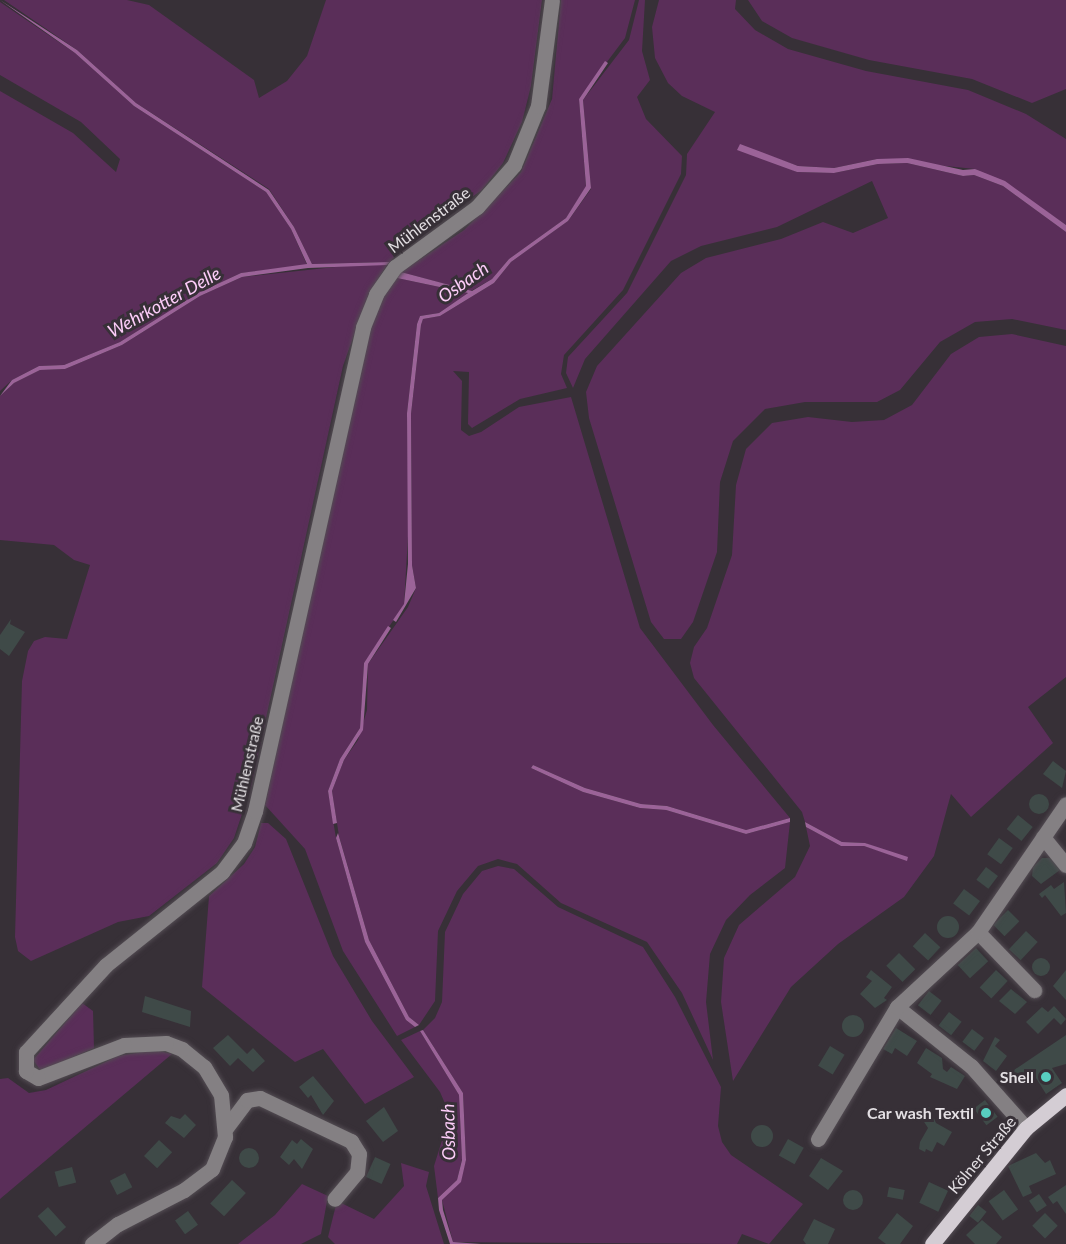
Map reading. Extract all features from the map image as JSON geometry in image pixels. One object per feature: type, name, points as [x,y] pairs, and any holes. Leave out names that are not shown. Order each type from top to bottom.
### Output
[{"type":"main road","name":"Kölner Straße","points":[[932,1244],[1026,1128],[1066,1095]]},
{"type":"street","name":"Mühlenstraße","points":[[92,1244],[118,1224],[203,1179],[221,1154],[226,1128],[223,1102],[213,1079],[192,1056],[174,1046],[151,1041],[124,1045],[42,1077],[26,1071],[24,1057],[34,1039],[94,977],[143,932],[222,872],[244,843],[260,789],[363,327],[376,294],[395,267],[477,207],[514,165],[538,106],[552,0]]},
{"type":"street","points":[[818,1139],[897,1007],[978,932],[1066,804]]},
{"type":"street","points":[[1043,837],[1066,865]]},
{"type":"street","points":[[978,932],[1034,990]]},
{"type":"street","points":[[897,1007],[971,1066],[1026,1128]]},
{"type":"street","points":[[226,1128],[248,1100],[260,1098],[351,1141],[359,1154],[358,1167],[334,1199]]},
{"type":"shaded area","points":[[0,0],[77,50],[136,103],[269,190],[294,227],[312,264],[390,262],[387,265],[308,268],[242,277],[200,296],[122,345],[65,369],[40,370],[14,383],[0,396],[12,380],[39,366],[64,365],[120,342],[198,293],[241,273],[307,264],[291,229],[266,192],[134,106],[75,53]]},
{"type":"shaded area","points":[[4,0],[127,0],[149,5],[254,80],[259,98],[287,81],[307,56],[326,0],[542,0],[531,86],[522,122],[503,163],[482,190],[403,246],[390,262],[312,264],[294,227],[269,189],[136,103],[77,50]]},
{"type":"shaded area","points":[[561,0],[635,0],[625,38],[579,99],[586,187],[566,218],[509,259],[492,279],[471,291],[401,272],[464,230],[521,172],[552,99]]},
{"type":"shaded area","points":[[639,0],[645,0],[642,51],[650,80],[637,97],[646,119],[682,156],[681,174],[623,290],[564,355],[561,374],[567,388],[520,399],[472,428],[468,424],[469,372],[453,371],[462,381],[461,430],[469,436],[481,432],[519,407],[571,397],[640,628],[713,725],[790,818],[746,830],[667,806],[641,804],[585,788],[533,765],[531,768],[583,792],[640,808],[666,810],[746,834],[790,822],[785,868],[750,895],[726,920],[710,954],[706,1002],[713,1060],[682,993],[647,942],[561,903],[517,864],[498,859],[478,866],[457,891],[438,931],[435,1001],[419,1025],[409,1017],[369,940],[339,836],[332,791],[344,760],[358,740],[367,710],[368,664],[408,607],[416,588],[412,565],[411,414],[423,319],[440,316],[494,283],[511,262],[568,221],[591,189],[583,100],[629,40]]},
{"type":"shaded area","points":[[659,0],[736,0],[735,9],[755,30],[788,49],[866,71],[968,90],[1026,114],[1066,139],[1066,225],[1040,207],[975,169],[877,159],[834,168],[798,166],[739,145],[797,172],[834,173],[878,164],[907,163],[963,176],[974,175],[1003,186],[1066,232],[1066,330],[1012,319],[975,322],[940,342],[900,390],[877,402],[805,402],[765,409],[733,441],[720,482],[717,552],[693,622],[681,639],[664,639],[651,622],[589,418],[586,392],[597,366],[681,273],[706,258],[781,239],[823,222],[853,233],[888,218],[872,181],[777,227],[701,246],[671,261],[585,359],[573,388],[566,373],[568,357],[627,293],[686,175],[687,154],[715,112],[682,96],[668,83],[655,58],[652,27]]},
{"type":"shaded area","points":[[748,0],[1066,0],[1066,89],[1032,103],[972,79],[869,60],[792,38],[762,21]]},
{"type":"shaded area","points":[[0,2],[75,53],[134,106],[266,192],[291,229],[307,265],[241,273],[198,293],[120,342],[64,365],[39,366],[12,380],[0,391],[0,91],[73,133],[116,172],[120,159],[81,122],[0,75]]},
{"type":"shaded area","points":[[605,61],[608,63],[583,100],[591,188],[568,221],[511,262],[494,283],[440,316],[423,319],[411,414],[412,565],[416,588],[396,622],[393,620],[404,604],[408,564],[407,413],[417,324],[420,316],[439,313],[468,293],[397,278],[401,272],[472,291],[492,279],[509,259],[566,218],[586,186],[579,99]]},
{"type":"shaded area","points":[[740,144],[798,166],[834,168],[877,159],[908,158],[963,170],[975,169],[1005,181],[1066,225],[1066,232],[1003,186],[974,175],[963,176],[907,163],[878,164],[834,173],[797,172],[737,150]]},
{"type":"shaded area","points":[[363,264],[387,265],[369,293],[343,366],[251,787],[234,838],[217,863],[149,916],[118,922],[31,961],[18,951],[15,937],[22,681],[28,651],[34,641],[45,637],[67,639],[90,565],[74,560],[54,545],[0,540],[0,396],[14,383],[40,370],[65,369],[122,345],[200,296],[242,277]]},
{"type":"shaded area","points":[[397,278],[468,293],[439,313],[420,316],[417,324],[407,413],[409,519],[404,605],[364,663],[360,728],[340,759],[328,791],[336,838],[365,942],[406,1020],[415,1027],[397,1036],[343,951],[305,849],[265,805],[365,342],[380,302]]},
{"type":"shaded area","points":[[1012,334],[1066,346],[1066,677],[1028,707],[1053,743],[971,817],[951,794],[934,856],[904,897],[838,944],[791,987],[733,1081],[721,1002],[724,958],[739,925],[795,877],[810,846],[806,827],[841,846],[864,846],[907,860],[865,843],[842,842],[805,822],[802,812],[694,678],[690,663],[694,647],[707,628],[732,555],[736,485],[746,449],[772,423],[808,417],[852,422],[884,420],[912,405],[951,354],[979,337]]},
{"type":"shaded area","points":[[388,626],[391,628],[368,664],[363,730],[344,760],[332,791],[337,823],[333,824],[328,791],[340,759],[360,728],[364,663]]},
{"type":"shaded area","points":[[533,765],[585,788],[641,804],[667,806],[746,830],[790,818],[790,822],[746,834],[666,810],[640,808],[583,792],[531,768]]},
{"type":"shaded area","points":[[805,822],[842,842],[865,843],[908,857],[907,861],[864,846],[841,846],[806,827]]},
{"type":"shaded area","points":[[261,823],[268,823],[286,839],[333,956],[372,1021],[414,1077],[365,1104],[323,1049],[295,1062],[202,987],[209,896],[244,864],[255,847]]},
{"type":"shaded area","points":[[338,833],[369,940],[409,1017],[419,1025],[415,1027],[406,1020],[365,942],[336,838]]},
{"type":"shaded area","points":[[498,866],[514,869],[558,907],[643,947],[675,997],[721,1087],[718,1126],[722,1142],[731,1155],[803,1204],[769,1244],[742,1234],[737,1244],[453,1242],[442,1200],[460,1182],[466,1160],[463,1093],[423,1030],[435,1018],[442,1002],[445,932],[463,894],[482,871]]},
{"type":"shaded area","points":[[82,1003],[93,1011],[94,1048],[41,1071],[33,1060]]},
{"type":"shaded area","points":[[423,1030],[463,1093],[466,1160],[461,1182],[442,1200],[443,1210],[453,1242],[481,1244],[450,1244],[439,1210],[438,1198],[457,1180],[462,1160],[459,1095],[420,1031]]},
{"type":"shaded area","points":[[420,1031],[459,1095],[462,1159],[457,1180],[438,1198],[434,1166],[444,1134],[457,1131],[440,1092],[401,1040]]},
{"type":"shaded area","points":[[155,1050],[172,1054],[0,1199],[0,1079],[8,1078],[29,1093],[46,1090],[118,1056]]},
{"type":"shaded area","points":[[401,1163],[429,1172],[426,1186],[444,1244],[335,1244],[328,1237],[337,1201],[374,1219],[404,1186]]},
{"type":"shaded area","points":[[302,1184],[328,1196],[321,1234],[301,1244],[238,1244],[275,1215]]},
{"type":"building","points":[[11,619],[10,624],[25,632],[9,656],[0,649],[0,635]]},
{"type":"building","points":[[1053,761],[1066,771],[1062,788],[1043,774]]},
{"type":"building","points":[[1035,794],[1043,794],[1049,800],[1049,808],[1043,814],[1035,814],[1029,808],[1029,800]]},
{"type":"building","points":[[1018,815],[1033,827],[1021,841],[1007,829]]},
{"type":"building","points":[[999,838],[1013,848],[1001,864],[987,854]]},
{"type":"building","points":[[1042,858],[1051,858],[1060,870],[1041,884],[1032,876],[1033,867]]},
{"type":"building","points":[[986,867],[998,876],[988,889],[976,880]]},
{"type":"building","points":[[1064,882],[1066,913],[1061,916],[1045,895],[1042,898],[1039,894],[1051,885],[1054,889]]},
{"type":"building","points":[[964,889],[980,901],[969,915],[953,903]]},
{"type":"building","points":[[1008,910],[1019,921],[1004,936],[993,925]]},
{"type":"building","points":[[948,916],[958,923],[959,927],[952,937],[948,938],[938,931],[937,927],[944,917]]},
{"type":"building","points":[[1026,931],[1038,942],[1021,960],[1009,949]]},
{"type":"building","points":[[925,933],[940,947],[928,960],[913,946]]},
{"type":"building","points":[[976,948],[988,961],[970,978],[958,965]]},
{"type":"building","points":[[899,953],[915,969],[903,982],[886,966]]},
{"type":"building","points":[[1041,958],[1049,963],[1050,967],[1045,975],[1041,976],[1033,971],[1032,967],[1037,959]]},
{"type":"building","points":[[871,970],[892,987],[884,998],[887,1000],[875,1008],[860,994],[872,981],[866,977]]},
{"type":"building","points":[[996,970],[1008,981],[991,998],[980,988]]},
{"type":"building","points":[[1066,970],[1066,1000],[1053,986]]},
{"type":"building","points":[[1011,989],[1027,1002],[1015,1014],[999,1001]]},
{"type":"building","points":[[929,991],[942,1001],[931,1015],[918,1005]]},
{"type":"building","points":[[145,996],[191,1011],[190,1027],[142,1012]]},
{"type":"building","points":[[1054,1006],[1066,1019],[1061,1025],[1054,1018],[1038,1034],[1026,1022],[1042,1007],[1048,1012]]},
{"type":"building","points":[[949,1012],[962,1022],[951,1035],[939,1025]]},
{"type":"building","points":[[849,1015],[857,1015],[864,1022],[864,1030],[857,1037],[849,1037],[842,1030],[842,1022]]},
{"type":"building","points":[[896,1028],[917,1041],[907,1056],[895,1048],[892,1054],[883,1049]]},
{"type":"building","points":[[972,1029],[984,1038],[974,1051],[962,1042]]},
{"type":"building","points":[[228,1035],[247,1054],[253,1048],[265,1061],[253,1072],[238,1058],[230,1066],[213,1048]]},
{"type":"building","points":[[1066,1035],[1066,1064],[1052,1068],[1062,1083],[1046,1094],[1036,1078],[1025,1085],[1021,1079],[1017,1082],[1011,1072]]},
{"type":"building","points":[[995,1037],[1000,1040],[995,1046],[1007,1056],[996,1071],[983,1061]]},
{"type":"building","points":[[830,1046],[845,1055],[833,1074],[818,1066]]},
{"type":"building","points":[[926,1048],[942,1058],[943,1069],[947,1072],[951,1067],[965,1076],[957,1089],[930,1077],[932,1074],[917,1063]]},
{"type":"building","points":[[313,1076],[334,1101],[323,1115],[311,1095],[308,1098],[299,1087]]},
{"type":"building","name":"Car wash Textil","points":[[985,1100],[998,1117],[986,1125],[974,1108]]},
{"type":"building","points":[[384,1107],[398,1131],[383,1142],[366,1121]]},
{"type":"building","points":[[929,1107],[936,1123],[952,1132],[944,1146],[937,1142],[932,1152],[926,1149],[925,1152],[919,1149],[920,1142],[928,1128],[919,1114]]},
{"type":"building","points":[[185,1114],[196,1125],[184,1138],[165,1123],[171,1116],[180,1119]]},
{"type":"building","points":[[762,1125],[770,1128],[773,1136],[770,1144],[762,1147],[754,1144],[751,1136],[754,1128]]},
{"type":"building","points":[[301,1139],[313,1149],[302,1169],[294,1159],[289,1165],[280,1157],[292,1140],[297,1144]]},
{"type":"building","points":[[788,1139],[804,1148],[795,1164],[779,1156]]},
{"type":"building","points":[[159,1140],[172,1152],[157,1168],[144,1156]]},
{"type":"building","points":[[249,1148],[256,1151],[259,1158],[256,1165],[249,1168],[242,1165],[239,1158],[242,1151]]},
{"type":"building","points":[[1036,1153],[1045,1163],[1050,1160],[1056,1174],[1029,1186],[1032,1193],[1023,1197],[1008,1166]]},
{"type":"building","points":[[375,1157],[391,1164],[382,1184],[366,1177]]},
{"type":"building","points":[[821,1158],[843,1171],[828,1190],[809,1176]]},
{"type":"building","points":[[72,1167],[76,1182],[59,1187],[55,1172]]},
{"type":"building","points":[[125,1173],[132,1187],[117,1195],[110,1181]]},
{"type":"building","points":[[232,1180],[246,1193],[224,1216],[210,1203]]},
{"type":"building","points":[[929,1182],[948,1191],[938,1212],[919,1203]]},
{"type":"building","points":[[1066,1185],[1066,1214],[1057,1201],[1053,1204],[1048,1197]]},
{"type":"building","points":[[889,1187],[905,1190],[903,1200],[887,1197]]},
{"type":"building","points":[[853,1190],[860,1193],[863,1200],[860,1207],[853,1210],[846,1207],[843,1200],[846,1193]]},
{"type":"building","points":[[1004,1190],[1018,1209],[1003,1221],[989,1201]]},
{"type":"building","points":[[1039,1194],[1047,1206],[1037,1212],[1029,1201]]},
{"type":"building","points":[[978,1205],[987,1212],[978,1223],[969,1216]]},
{"type":"building","points":[[48,1207],[66,1227],[56,1236],[38,1216]]},
{"type":"building","points":[[188,1211],[198,1225],[185,1234],[175,1220]]},
{"type":"building","points":[[897,1213],[913,1226],[900,1244],[886,1244],[878,1238]]},
{"type":"building","points":[[1045,1213],[1058,1226],[1045,1238],[1032,1226]]},
{"type":"building","points":[[814,1219],[835,1229],[828,1244],[806,1244],[803,1240]]},
{"type":"building","points":[[982,1220],[1002,1237],[996,1244],[975,1244],[966,1235]]},
{"type":"place","name":"Shell","points":[[1046,1077]]},
{"type":"place","name":"Car wash Textil","points":[[986,1113]]},
{"type":"water label","name":"Osbach","points":[[463,282]]},
{"type":"water label","name":"Wehrkotter Delle","points":[[164,302]]},
{"type":"water label","name":"Osbach","points":[[448,1132]]}]
